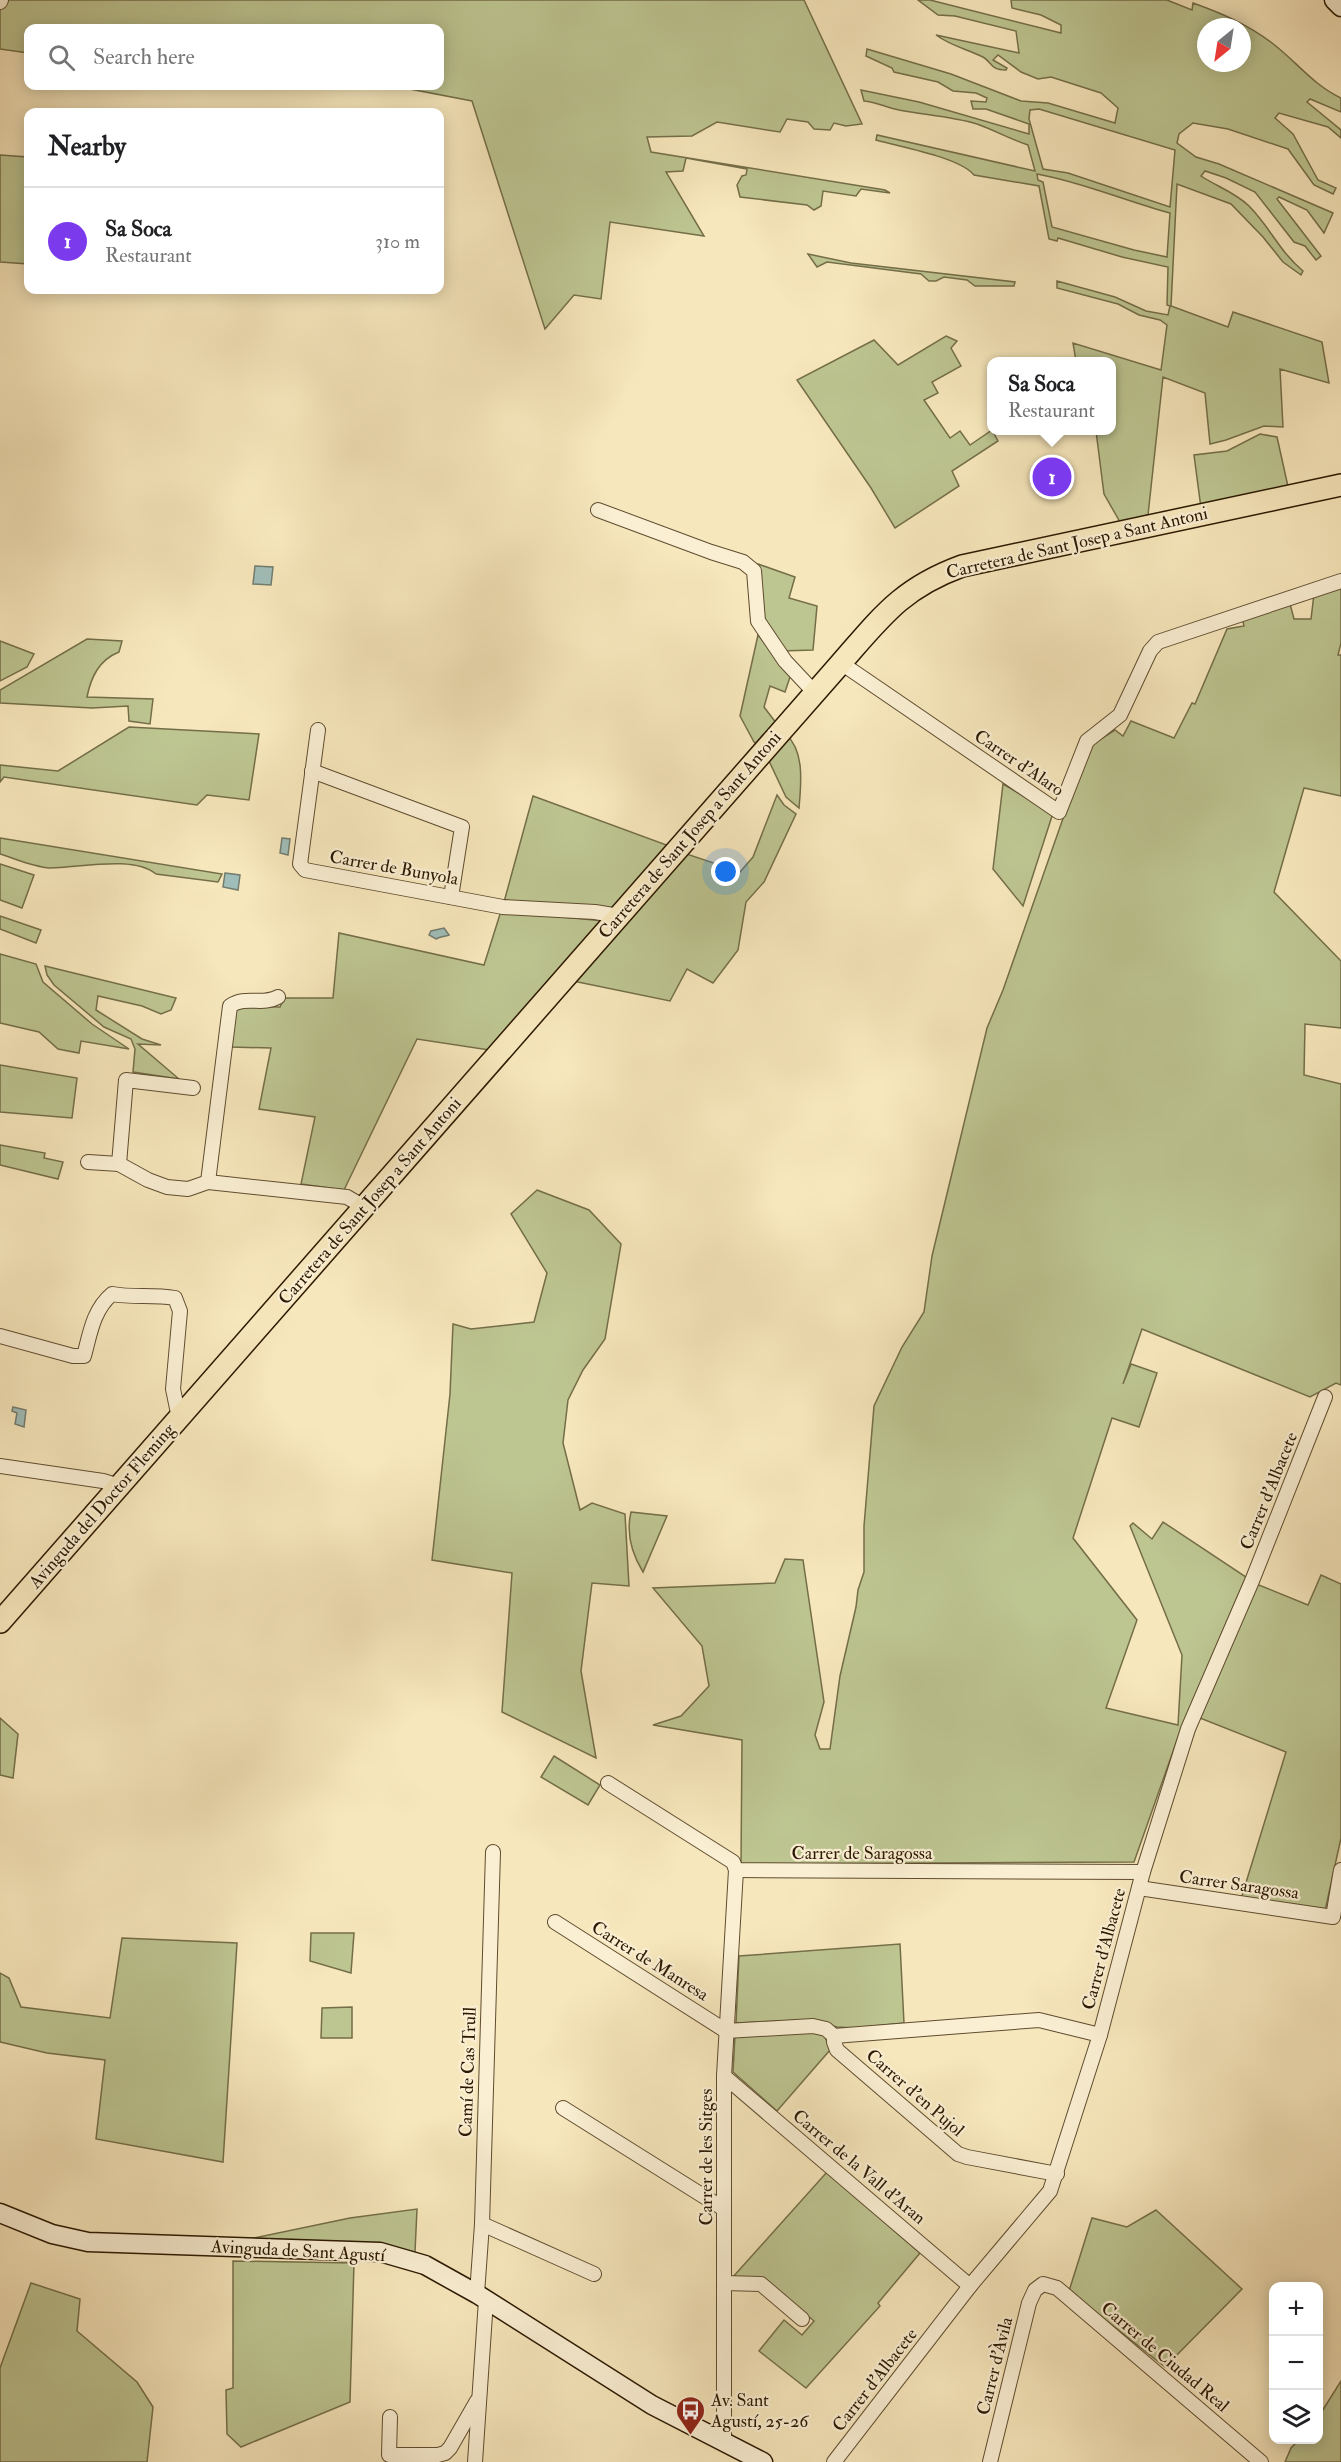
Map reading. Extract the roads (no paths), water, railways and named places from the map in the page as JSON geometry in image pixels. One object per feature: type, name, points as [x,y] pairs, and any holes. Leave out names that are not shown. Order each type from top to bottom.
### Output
[{"type":"main road","name":"Carretera de Sant Josep a Sant Antoni","points":[[179,1418],[841,663],[887,611],[906,594],[926,581],[963,566],[1341,485]]},
{"type":"main road","name":"Avinguda del Doctor Fleming","points":[[0,1622],[179,1418]]},
{"type":"street","points":[[1334,0],[1341,7]]},
{"type":"street","points":[[598,510],[743,562],[754,571],[758,621],[785,661],[815,693]]},
{"type":"street","name":"Carrer d'Alaro","points":[[841,663],[1059,812],[1088,741],[1120,715],[1150,651],[1158,642],[1341,581]]},
{"type":"street","name":"Carrer de Bunyola","points":[[318,730],[300,864],[305,870],[503,907],[595,912],[618,918]]},
{"type":"street","points":[[312,771],[462,827],[451,897]]},
{"type":"street","points":[[208,1182],[230,1006],[238,1000],[271,1001],[278,997]]},
{"type":"street","points":[[119,1164],[126,1080],[193,1088]]},
{"type":"street","points":[[88,1162],[119,1164],[148,1180],[167,1186],[188,1189],[208,1182],[347,1197],[364,1207]]},
{"type":"street","points":[[0,1336],[73,1356],[84,1356],[95,1315],[103,1301],[112,1294],[124,1296],[154,1294],[174,1298],[180,1311],[173,1389],[179,1418]]},
{"type":"street","name":"Carrer d'Albacete","points":[[834,2462],[970,2286],[1050,2191],[1100,2035],[1143,1872],[1193,1714],[1252,1581],[1325,1397]]},
{"type":"street","points":[[0,1466],[103,1481],[119,1486]]},
{"type":"street","points":[[608,1784],[733,1862],[736,1870]]},
{"type":"street","name":"Camí de Cas Trull","points":[[475,2462],[479,2398],[493,1852]]},
{"type":"street","name":"Carrer de Saragossa","points":[[736,1870],[1143,1872]]},
{"type":"street","name":"Carrer de les Sitges","points":[[724,2443],[724,2076],[736,1870]]},
{"type":"street","name":"Carrer Saragossa","points":[[1139,1888],[1333,1917],[1341,1870]]},
{"type":"street","name":"Carrer de Manresa","points":[[555,1922],[726,2031]]},
{"type":"street","name":"Carrer d'en Pujol","points":[[726,2031],[813,2026],[826,2029],[834,2036],[1039,2020],[1100,2035]]},
{"type":"street","name":"Carrer d'en Pujol","points":[[834,2036],[837,2050],[958,2154],[1057,2174]]},
{"type":"street","name":"Carrer de la Vall d'Aran","points":[[724,2076],[970,2286]]},
{"type":"street","points":[[563,2108],[724,2209]]},
{"type":"street","name":"Avinguda de Sant Agustí","points":[[0,2213],[52,2234],[87,2242],[380,2252],[425,2265],[481,2297],[652,2405],[763,2462]]},
{"type":"street","points":[[482,2224],[594,2274]]},
{"type":"street","points":[[724,2283],[761,2284],[802,2319]]},
{"type":"street","name":"Carrer d'Àvila","points":[[990,2462],[1029,2303],[1035,2290],[1043,2284]]},
{"type":"street","name":"Carrer de Ciudad Real","points":[[1043,2284],[1057,2288],[1261,2462]]},
{"type":"street","points":[[390,2416],[389,2456],[438,2455],[450,2448],[479,2398]]},
{"type":"water","points":[[255,566],[273,567],[271,585],[253,584]]},
{"type":"water","points":[[282,838],[290,839],[288,855],[280,853]]},
{"type":"water","points":[[225,873],[240,875],[238,890],[223,887]]},
{"type":"water","points":[[444,928],[449,935],[436,939],[429,935],[431,931]]},
{"type":"water","points":[[13,1407],[26,1410],[24,1427],[15,1424],[17,1413],[12,1411]]},
{"type":"place","name":"Sa Soca","points":[[1052,477]]},
{"type":"place","name":"Av. Sant Agustí, 25-26","points":[[690,2436]]}]
